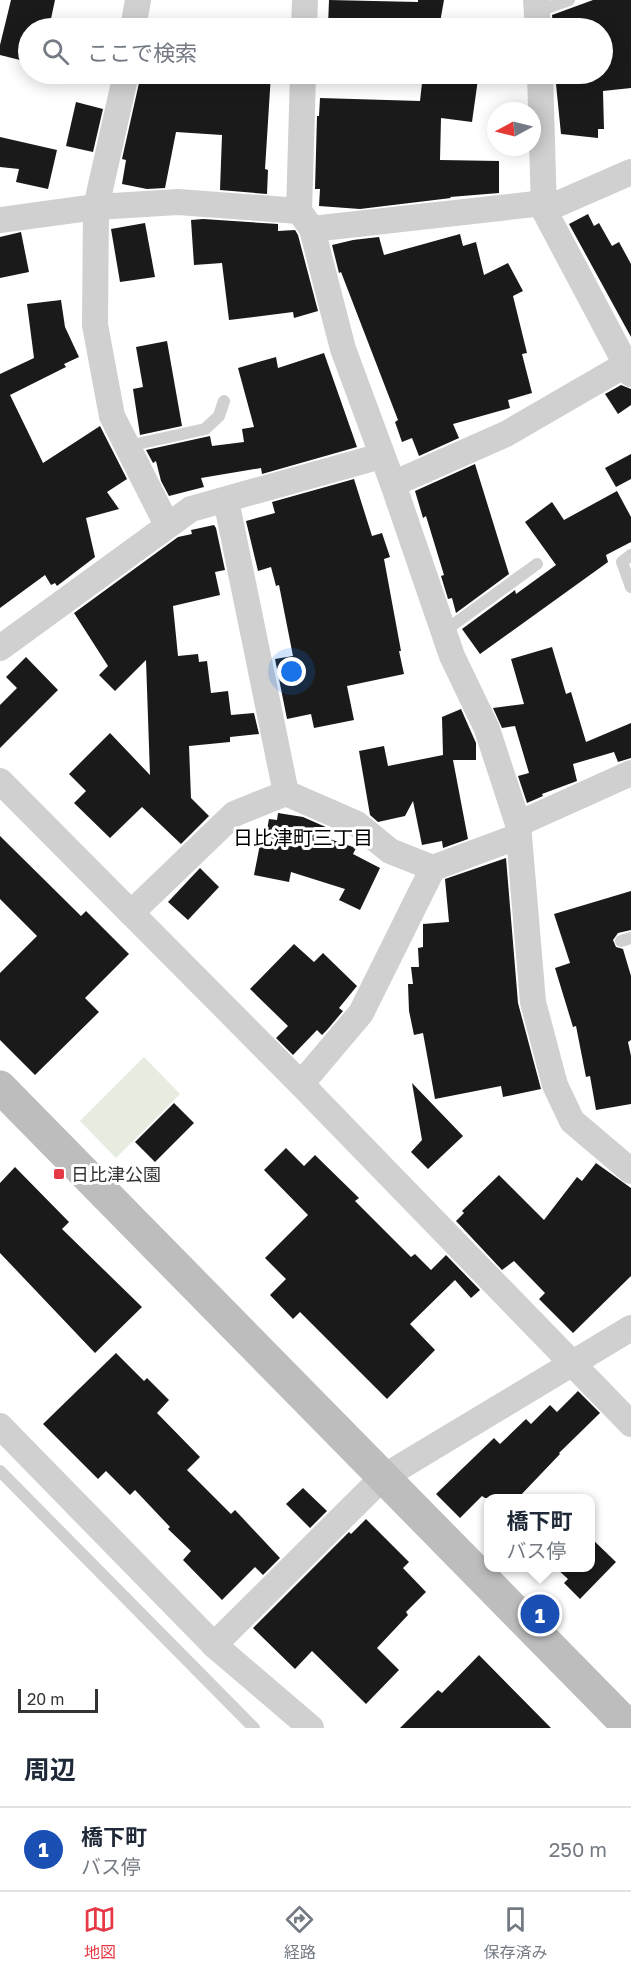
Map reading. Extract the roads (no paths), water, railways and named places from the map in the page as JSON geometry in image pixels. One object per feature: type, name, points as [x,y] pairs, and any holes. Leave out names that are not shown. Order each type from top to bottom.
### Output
[{"type":"street","points":[[135,18],[138,0]]},
{"type":"street","points":[[304,18],[305,0]]},
{"type":"street","points":[[124,84],[96,207],[95,325],[112,416],[167,525]]},
{"type":"street","points":[[303,84],[305,220],[343,349],[393,484],[452,656],[487,729],[519,830],[532,1002],[555,1085],[572,1121],[631,1171]]},
{"type":"street","points":[[393,484],[506,434],[628,370],[544,206],[540,84]]},
{"type":"street","points":[[0,220],[96,207],[178,202],[305,220],[544,206],[631,172]]},
{"type":"street","points":[[0,648],[191,509],[381,456]]},
{"type":"street","points":[[226,500],[286,793]]},
{"type":"street","points":[[301,1084],[361,1013],[433,868],[519,830],[631,773]]},
{"type":"street","points":[[0,780],[301,1084],[631,1424]]},
{"type":"street","points":[[131,913],[234,814],[286,793],[357,824],[390,851],[433,868]]},
{"type":"street","points":[[0,1087],[630,1728]]},
{"type":"street","points":[[214,1645],[382,1478],[631,1328]]},
{"type":"street","points":[[0,1426],[214,1645],[311,1728]]},
{"type":"lane","points":[[537,13],[569,0]]},
{"type":"lane","points":[[128,446],[205,429],[219,416],[224,401]]},
{"type":"lane","points":[[631,555],[621,562],[631,587]]},
{"type":"lane","points":[[443,632],[537,564]]},
{"type":"lane","points":[[0,1471],[254,1728]]},
{"type":"place","name":"日比津公園","points":[[59,1174]]},
{"type":"place","name":"橋下町","points":[[540,1614]]},
{"type":"district","name":"日比津町三丁目","points":[[303,837]]}]
